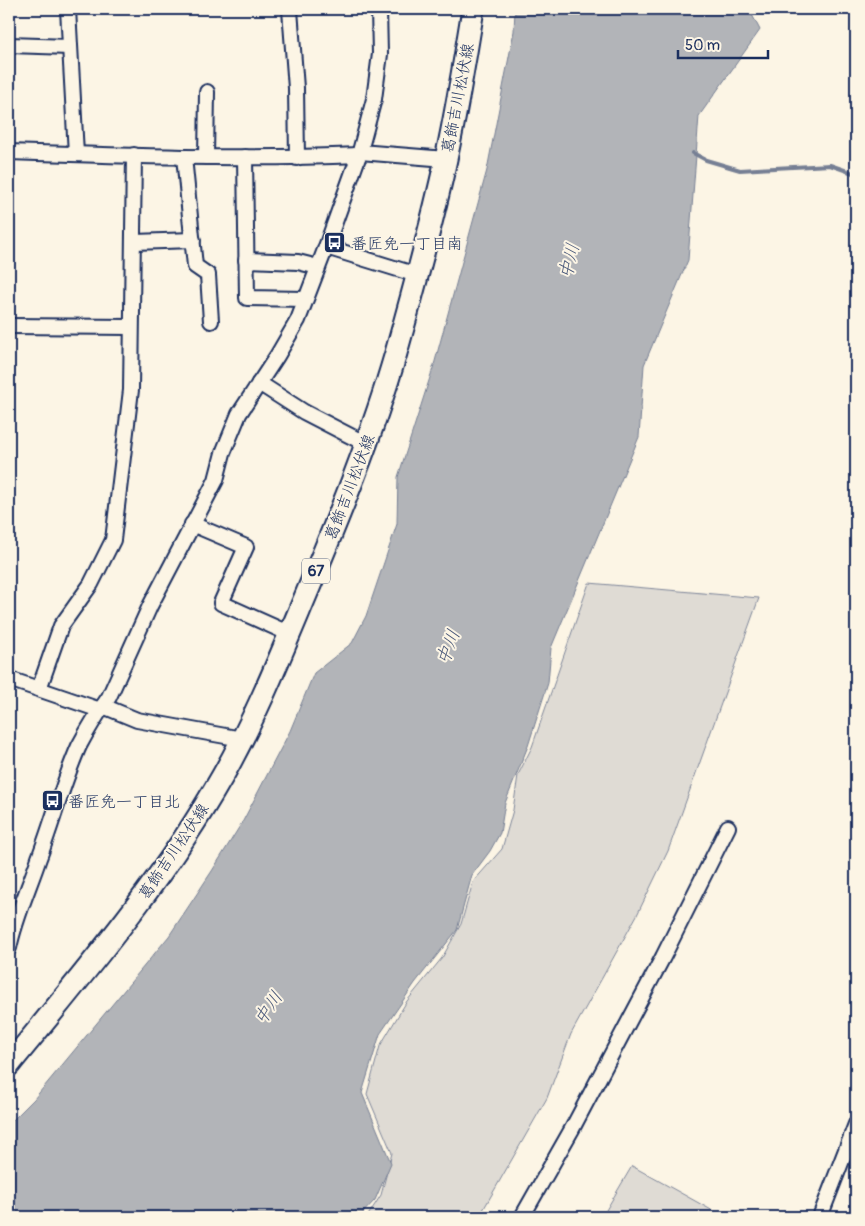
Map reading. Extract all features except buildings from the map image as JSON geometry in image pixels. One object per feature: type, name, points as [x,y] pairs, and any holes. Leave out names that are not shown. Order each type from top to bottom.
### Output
[{"type":"main road","name":"葛飾吉川松伏線","points":[[9,1065],[147,892],[196,819],[242,739],[290,634],[366,444],[396,354],[446,159],[474,9]]},
{"type":"street","points":[[68,9],[76,154]]},
{"type":"street","points":[[292,9],[297,158]]},
{"type":"street","points":[[9,948],[12,934],[68,773],[80,746],[109,697],[150,606],[216,480],[223,453],[238,414],[294,326],[326,247],[360,154],[374,99],[380,54],[379,9]]},
{"type":"street","points":[[9,45],[70,47]]},
{"type":"street","points":[[206,156],[207,92]]},
{"type":"street","points":[[9,152],[297,158],[360,154],[446,159]]},
{"type":"street","points":[[39,689],[61,626],[91,584],[113,540],[132,381],[134,155]]},
{"type":"street","points":[[184,157],[195,266],[208,275],[211,321]]},
{"type":"street","points":[[245,157],[248,298],[305,299]]},
{"type":"street","points":[[134,242],[193,240]]},
{"type":"street","points":[[326,247],[417,275]]},
{"type":"street","points":[[246,260],[298,262],[318,267]]},
{"type":"street","points":[[9,326],[131,327]]},
{"type":"street","points":[[259,383],[304,412],[366,444]]},
{"type":"street","points":[[192,524],[246,547],[221,603],[290,634]]},
{"type":"street","points":[[9,679],[137,720],[242,739]]},
{"type":"street","points":[[522,1217],[572,1129],[663,957],[728,827]]},
{"type":"street","points":[[820,1217],[856,1124]]},
{"type":"shaded area","points":[[589,583],[759,598],[668,851],[637,915],[571,1034],[547,1098],[479,1217],[367,1217],[381,1195],[392,1153],[367,1094],[380,1046],[407,1001],[442,958],[461,924],[473,882],[502,849],[513,810],[518,775],[532,747]]},
{"type":"shaded area","points":[[632,1166],[724,1217],[602,1217]]},
{"type":"water","name":"中川","points":[[515,9],[749,9],[760,30],[699,116],[688,260],[644,365],[639,437],[551,648],[548,683],[528,746],[505,803],[500,833],[490,851],[472,875],[457,930],[415,983],[380,1034],[362,1093],[391,1163],[375,1200],[359,1217],[9,1217],[9,1124],[34,1099],[169,936],[243,821],[290,731],[314,673],[352,643],[366,616],[397,524],[398,477],[434,365],[487,170],[514,31]]},
{"type":"waterway","points":[[693,153],[706,160],[740,170],[830,165],[856,174]]},
{"type":"place","name":"番匠免一丁目南","points":[[335,243]]},
{"type":"place","name":"番匠免一丁目北","points":[[52,801]]}]
